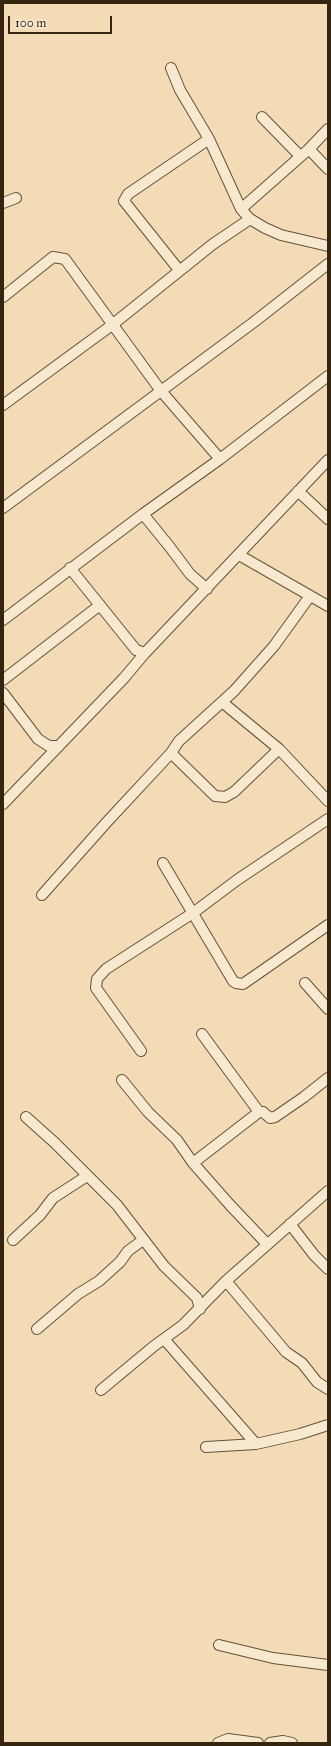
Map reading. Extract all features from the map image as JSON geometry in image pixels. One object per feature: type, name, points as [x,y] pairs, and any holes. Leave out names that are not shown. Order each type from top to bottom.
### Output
[{"type":"street","points":[[171,68],[180,90],[209,139],[241,209],[250,219],[281,235],[328,246]]},
{"type":"street","points":[[262,117],[300,156]]},
{"type":"street","points":[[241,209],[309,149],[328,129]]},
{"type":"street","points":[[179,270],[124,201],[128,194],[209,139]]},
{"type":"street","points":[[309,149],[328,169]]},
{"type":"street","points":[[3,203],[16,198]]},
{"type":"street","points":[[3,405],[112,324],[213,244],[250,219]]},
{"type":"street","points":[[3,297],[53,257],[60,257],[68,262],[161,391],[220,459]]},
{"type":"street","points":[[5,502],[161,391],[328,264]]},
{"type":"street","points":[[3,620],[142,514],[220,459],[328,376]]},
{"type":"street","points":[[3,804],[124,678],[145,653],[240,555],[328,460]]},
{"type":"street","points":[[298,491],[328,519]]},
{"type":"street","points":[[142,514],[190,574],[207,589]]},
{"type":"street","points":[[240,555],[328,606]]},
{"type":"street","points":[[70,568],[136,650],[145,653]]},
{"type":"street","points":[[42,895],[106,823],[171,754],[179,741],[222,702],[274,646],[310,596]]},
{"type":"street","points":[[3,680],[100,605]]},
{"type":"street","points":[[3,693],[38,739],[49,746],[59,746]]},
{"type":"street","points":[[222,702],[279,749],[328,801]]},
{"type":"street","points":[[171,754],[215,796],[225,797],[234,792],[279,749]]},
{"type":"street","points":[[141,1051],[96,988],[96,984],[106,969],[193,913],[237,880],[328,819]]},
{"type":"street","points":[[163,863],[233,981],[240,984],[328,925]]},
{"type":"street","points":[[306,983],[328,1009]]},
{"type":"street","points":[[202,1034],[259,1112],[263,1112],[270,1118],[275,1117],[328,1078]]},
{"type":"street","points":[[122,1080],[148,1112],[177,1140],[194,1163],[267,1244]]},
{"type":"street","points":[[194,1163],[259,1112]]},
{"type":"street","points":[[26,1117],[60,1148],[117,1205],[164,1266],[197,1298],[200,1309]]},
{"type":"street","points":[[13,1240],[40,1215],[53,1198],[87,1176]]},
{"type":"street","points":[[101,1390],[164,1339],[184,1325],[226,1281],[328,1191]]},
{"type":"street","points":[[290,1224],[314,1255],[328,1269]]},
{"type":"street","points":[[37,1329],[78,1294],[99,1281],[120,1262],[128,1251],[143,1240]]},
{"type":"street","points":[[226,1281],[286,1352],[302,1363],[317,1382],[328,1389]]},
{"type":"street","points":[[197,1298],[210,1299]]},
{"type":"street","points":[[164,1339],[208,1392],[256,1444]]},
{"type":"street","points":[[206,1447],[256,1444],[300,1434],[328,1425]]},
{"type":"street","points":[[219,1645],[273,1658],[328,1665]]},
{"type":"street","points":[[218,1743],[228,1740],[258,1743]]},
{"type":"street","points":[[270,1743],[283,1741],[292,1743]]}]
